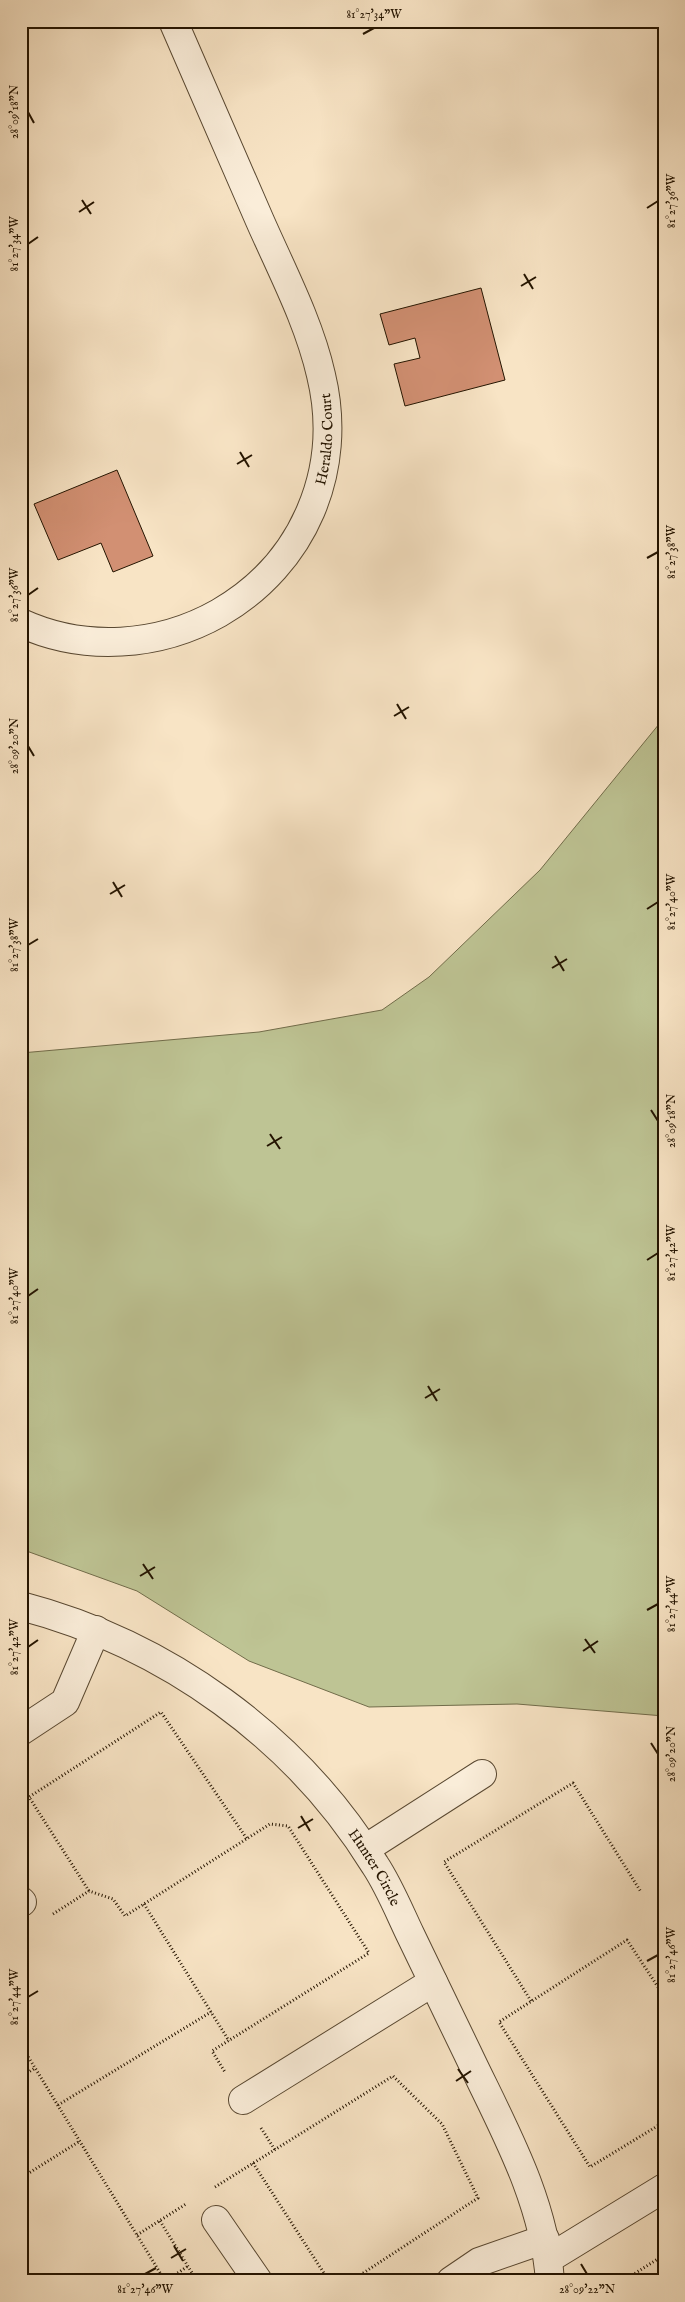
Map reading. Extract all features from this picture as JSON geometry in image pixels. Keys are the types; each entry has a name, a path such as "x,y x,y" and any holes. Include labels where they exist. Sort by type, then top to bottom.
{"street":[{"name":"Heraldo Court","path":"21,623 55,634 83,640 113,642 137,641 161,636 209,619 234,604 279,565 297,540 318,491 325,463 328,439 327,402 310,337 173,21"},
{"name":"Hunter Circle","path":"21,1606 96,1630 151,1656 189,1678 288,1756 319,1789 365,1849 386,1885 434,1982 519,2160 537,2208 548,2259"},
{"path":"21,1731 65,1702 96,1630"},
{"path":"365,1849 482,1774"},
{"path":"243,2100 434,1982"},
{"path":"451,2281 479,2262 548,2259 664,2188"},
{"path":"216,2220 258,2281"}],"path":[{"path":"247,1839 161,1712 29,1797 89,1891 113,1899 124,1916 144,1904 247,1839 270,1824 288,1826 369,1952 212,2051 275,2150"},
{"path":"531,2001 444,1862 573,1782 641,1892"},
{"path":"52,1915 89,1891"},
{"path":"144,1904 229,2041"},
{"path":"664,1996 628,1940 499,2022 590,2167 664,2122"},
{"path":"58,2105 211,2012"},
{"path":"21,2045 166,2281 188,2266"},
{"path":"21,2077 35,2068"},
{"path":"329,2281 253,2163 394,2076 442,2124 478,2198 351,2281"},
{"path":"21,2178 80,2141"},
{"path":"160,2221 197,2281"},
{"path":"623,2281 664,2255"}],"green space":[{"path":"664,718 664,1716 517,1704 369,1707 249,1661 137,1591 21,1549 21,1053 259,1032 382,1010 429,977 540,870"}],"building":[{"path":"481,288 505,380 405,406 394,364 420,358 415,338 389,345 380,314"},
{"path":"117,470 153,556 113,572 101,543 58,560 34,504"}]}
